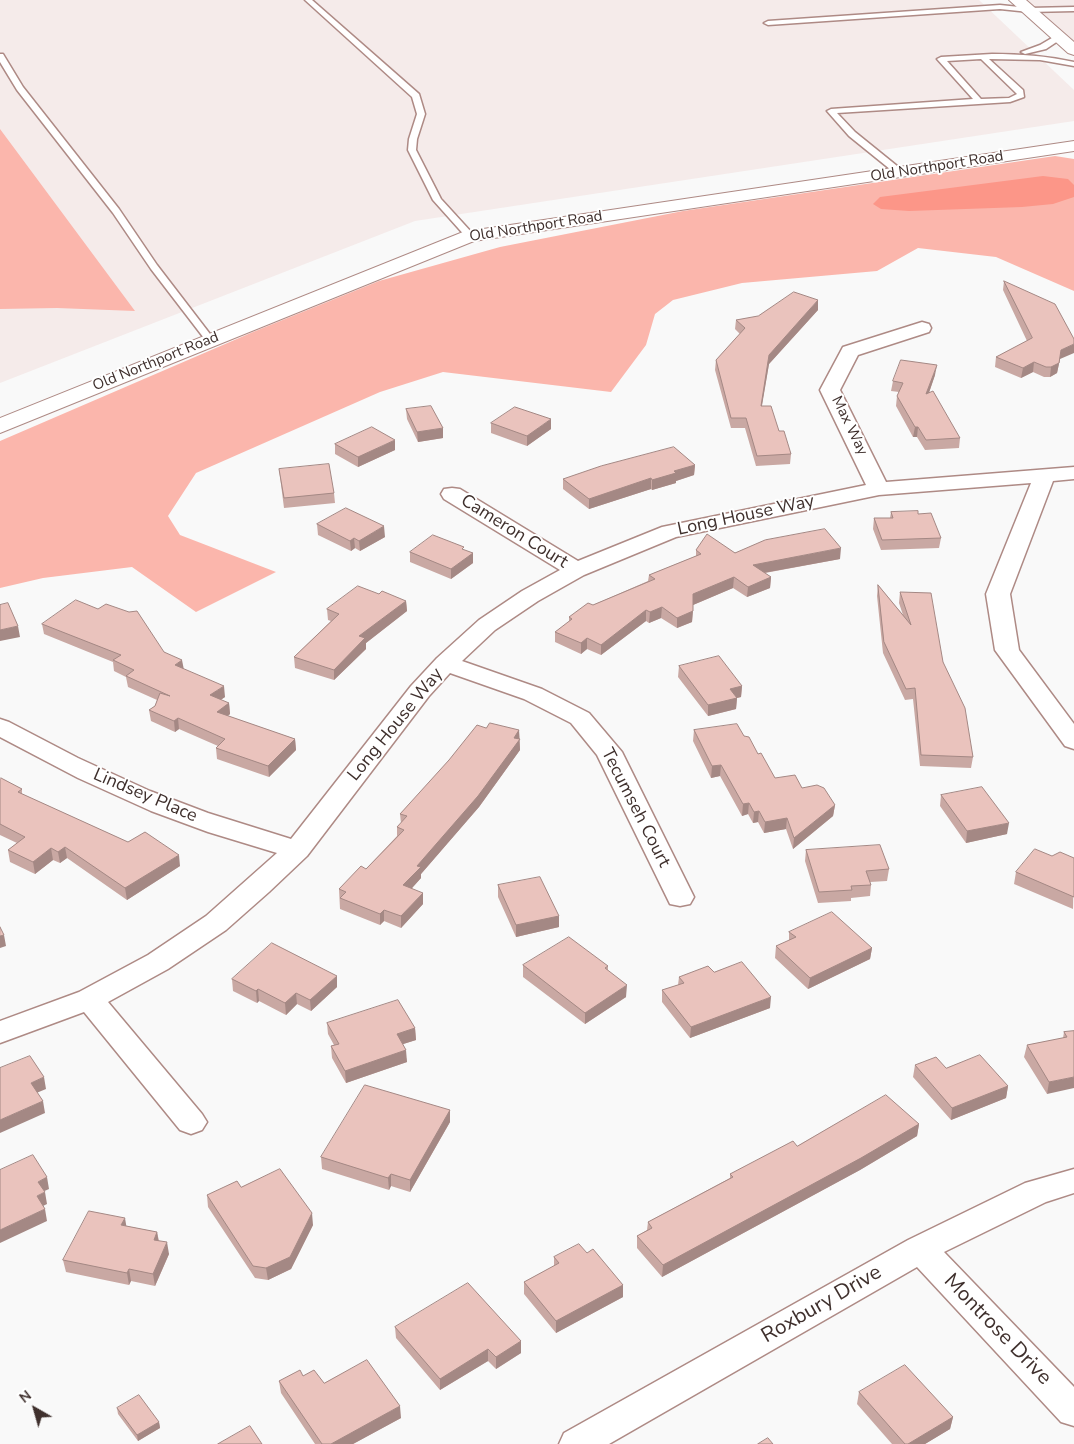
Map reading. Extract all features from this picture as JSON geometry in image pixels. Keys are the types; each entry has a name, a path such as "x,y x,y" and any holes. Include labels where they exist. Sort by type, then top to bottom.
{"main road":[{"path":"1023,5 1074,50"},
{"name":"Old Northport Road","path":"0,426 470,236 1074,146"}],"street":[{"name":"Max Way","path":"880,489 830,390 850,351 922,328"},
{"name":"Long House Way","path":"0,1032 89,999 158,962 216,923 297,850 420,692 446,663 488,625 530,596 576,570 670,532 880,489 1074,473"},
{"path":"1045,475 998,594 1008,650 1074,741"},
{"name":"Cameron Court","path":"452,494 576,570"},
{"name":"Tecumseh Court","path":"446,663 533,694 580,718 609,752 680,897"},
{"name":"Lindsey Place","path":"0,727 68,764 141,797 201,820 297,850"},
{"path":"89,999 191,1122"},
{"name":"Roxbury Drive","path":"577,1444 920,1249 1036,1192 1074,1181"},
{"name":"Montrose Drive","path":"920,1249 1074,1411"}],"lane":[{"path":"308,0 416,96 421,114 413,139 412,150 437,200 470,236"},
{"path":"768,23 1000,6 1023,5 1074,9"},
{"path":"1013,55 1037,49 1060,37"},
{"path":"978,101 941,59 1013,55 1050,58 1074,64"},
{"path":"0,56 20,88 116,211 154,267 210,340"},
{"path":"899,172 852,134 831,111 1010,100 1021,96 1020,92 983,57"}],"shaded area":[{"path":"0,0 979,0 1074,90 1074,121 415,221 0,383"},
{"path":"1023,0 1074,0 1074,45"},
{"path":"0,129 135,311 57,308 0,309"},
{"path":"1055,156 1074,159 1074,291 996,257 918,248 877,271 742,283 673,300 655,314 646,345 611,392 443,372 380,392 196,473 168,516 180,535 276,572 196,612 132,567 43,578 0,588 0,441 253,332 379,281 500,247 683,211"},
{"path":"1043,176 1068,179 1074,185 1074,197 1053,204 1022,207 909,211 881,209 873,204 880,197"}],"building":[{"path":"1004,281 1055,304 1074,339 1074,344 1061,350 1059,363 1046,367 1034,362 1023,368 996,357 1032,338"},
{"path":"794,292 818,300 769,355 761,406 771,406 779,431 784,431 791,454 757,456 746,418 731,418 716,360 745,328 736,320 758,316"},
{"path":"901,360 937,365 926,394 933,391 960,438 926,440 918,427 915,427 897,396 903,383 893,381"},
{"path":"431,406 443,428 417,432 406,409"},
{"path":"515,407 551,419 527,436 491,423"},
{"path":"372,427 395,440 358,457 335,444"},
{"path":"674,447 695,465 674,471 676,473 652,480 651,478 589,499 563,479 601,466"},
{"path":"329,464 334,493 284,498 279,469"},
{"path":"346,508 384,526 359,541 354,538 350,541 317,524"},
{"path":"918,511 918,514 931,513 941,538 882,540 874,518 893,518 891,512"},
{"path":"825,529 841,548 753,565 771,577 748,587 734,577 693,594 693,611 677,618 662,607 650,612 646,610 601,645 587,638 581,643 555,632 572,619 569,617 588,603 593,605 655,579 649,575 701,554 696,550 707,534 735,553 765,540"},
{"path":"433,535 464,547 462,549 473,553 451,569 410,552"},
{"path":"878,585 911,625 900,592 931,593 943,662 965,708 973,757 921,755 915,688 906,689 884,642"},
{"path":"358,586 379,594 382,591 406,601 359,636 365,638 334,670 294,657 339,614 327,609"},
{"path":"76,600 98,609 106,604 129,612 137,611 164,652 182,660 175,665 224,686 210,695 229,703 217,712 295,739 268,766 216,748 225,739 178,718 174,721 149,710 155,706 160,693 170,696 126,676 134,670 113,660 121,655 42,624"},
{"path":"8,603 18,626 0,630 0,605"},
{"path":"719,656 742,686 730,689 737,698 708,705 679,666"},
{"path":"490,723 519,730 514,738 520,739 478,796 417,866 421,867 403,885 423,893 401,916 384,910 380,914 340,898 346,892 339,889 361,866 366,869 404,830 397,827 407,816 400,814 449,760 477,725 486,728"},
{"path":"737,724 744,736 749,737 758,754 761,753 775,778 795,775 802,788 817,785 824,788 835,805 794,838 787,818 765,822 759,811 754,812 749,803 743,804 721,765 712,766 694,730"},
{"path":"1,778 22,789 18,792 128,842 145,832 179,855 125,888 65,847 58,852 51,848 33,862 8,850 25,837 0,824"},
{"path":"982,787 1009,823 967,831 941,795"},
{"path":"880,845 889,869 866,871 871,885 851,886 852,890 819,892 806,850"},
{"path":"1035,849 1052,856 1060,852 1074,858 1074,897 1016,872"},
{"path":"540,877 559,916 516,925 498,885"},
{"path":"832,912 872,948 810,978 776,946 796,937 789,932"},
{"path":"0,927 4,935 0,936"},
{"path":"569,937 608,966 605,968 627,985 585,1013 523,965"},
{"path":"272,943 337,976 310,1000 296,993 285,1003 258,989 256,991 232,979"},
{"path":"742,962 771,997 691,1027 662,990 684,983 679,977 708,966 714,972"},
{"path":"398,1000 415,1028 397,1034 406,1050 345,1071 331,1046 339,1044 327,1023"},
{"path":"1074,1031 1074,1077 1049,1082 1027,1045 1067,1037 1064,1032"},
{"path":"980,1055 1008,1086 952,1108 915,1065 936,1057 946,1068"},
{"path":"30,1056 44,1077 31,1083 43,1101 0,1120 0,1068"},
{"path":"365,1085 450,1110 410,1180 391,1174 388,1178 321,1157"},
{"path":"886,1095 919,1124 861,1158 663,1265 637,1236 652,1228 648,1222 733,1177 730,1174 793,1141 797,1146"},
{"path":"33,1155 47,1177 38,1182 45,1192 37,1196 45,1209 0,1230 0,1170"},
{"path":"280,1169 312,1213 290,1257 266,1268 253,1266 207,1195 237,1181 241,1187"},
{"path":"89,1211 125,1218 121,1225 157,1232 154,1240 167,1242 153,1274 129,1269 127,1273 63,1260"},
{"path":"579,1244 587,1253 593,1249 623,1285 556,1321 524,1282 559,1263 554,1257"},
{"path":"468,1283 521,1341 496,1357 488,1349 440,1379 395,1327"},
{"path":"367,1360 400,1406 331,1444 322,1444 279,1381 300,1370 303,1376 314,1370 324,1383"},
{"path":"905,1365 953,1417 908,1444 905,1444 859,1392"},
{"path":"139,1395 159,1422 137,1435 117,1408"},
{"path":"250,1426 262,1444 218,1444"},
{"path":"768,1438 773,1444 758,1444"}]}
